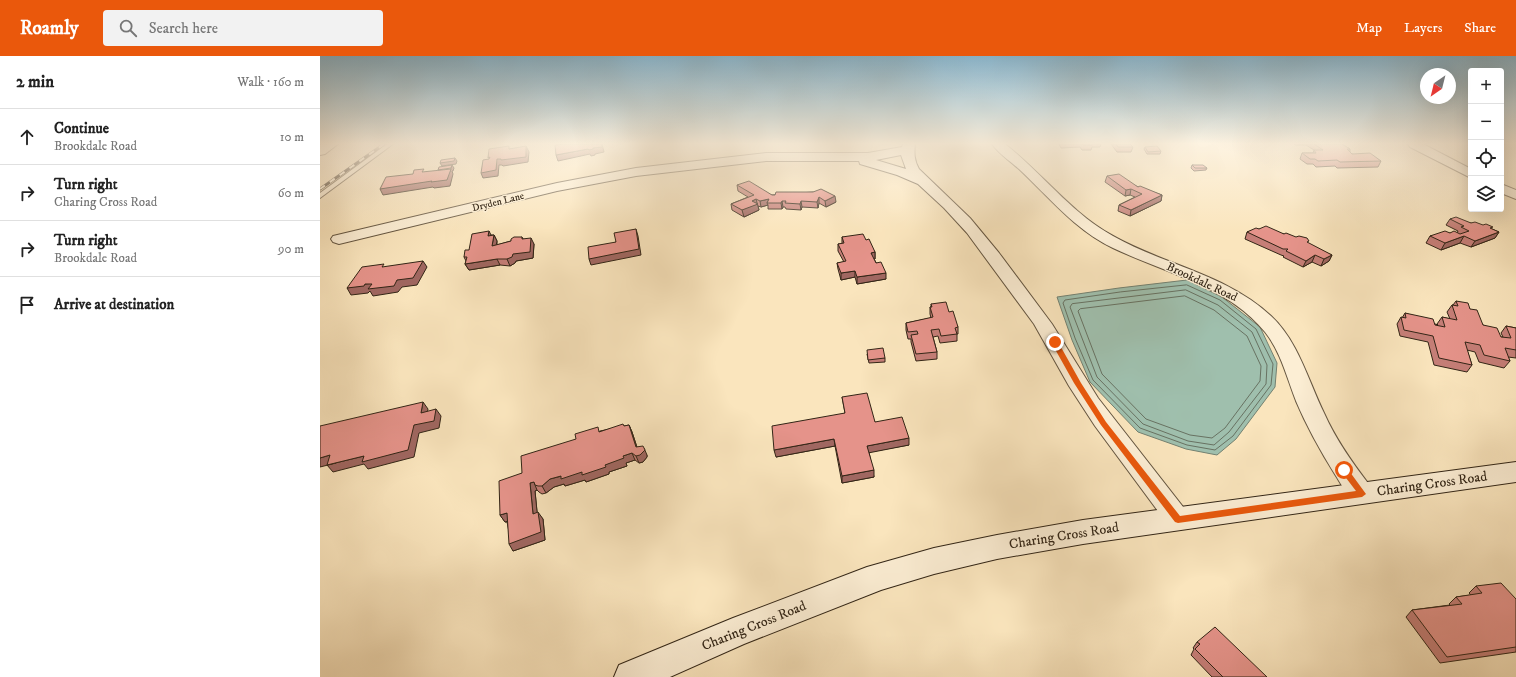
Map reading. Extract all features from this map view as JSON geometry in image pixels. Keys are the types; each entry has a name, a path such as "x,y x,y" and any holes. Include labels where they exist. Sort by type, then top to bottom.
{"street":[{"name":"Dryden Lane","path":"338,239 557,187 628,173"},
{"name":"Dryden Lane","path":"904,173 922,181"},
{"path":"916,173 922,181 964,219 1031,306 1055,342 1078,383 1104,424 1178,519"},
{"name":"Brookdale Road","path":"1030,173 1066,208 1103,237 1120,246 1226,292 1245,303 1266,321 1287,351 1312,412 1332,451 1362,494"},
{"path":"1504,189 1516,195"},
{"name":"Charing Cross Road","path":"631,677 733,633 871,580 934,560 1055,537 1516,472"}],"lane":[{"path":"320,196 351,173"}],"water":[{"path":"1187,280 1222,297 1260,327 1277,363 1275,387 1236,439 1217,455 1186,449 1138,432 1090,382 1072,340 1057,297"}],"building":[{"path":"450,173 447,180 380,189 386,177 413,174"},
{"path":"1119,174 1138,187 1140,186 1162,195 1131,210 1119,205 1142,194 1131,189 1126,190 1107,176"},
{"path":"749,181 772,195 775,195 776,192 813,192 821,189 835,196 825,201 819,197 817,202 801,201 800,204 785,203 786,201 782,201 781,203 767,203 769,199 760,201 756,199 752,201 758,204 742,210 731,204 754,195 737,185"},
{"path":"1456,217 1471,223 1475,222 1483,225 1486,224 1493,227 1490,228 1499,232 1475,241 1464,236 1445,243 1430,236 1445,231 1450,233 1454,231 1460,234 1469,231 1461,227 1464,226 1450,219"},
{"path":"1266,226 1284,234 1286,233 1296,237 1299,236 1307,238 1309,241 1307,242 1332,255 1324,259 1315,255 1306,261 1286,251 1288,249 1283,249 1247,232"},
{"path":"636,229 639,249 589,259 588,247 616,242 614,233"},
{"path":"489,231 488,236 494,235 492,246 511,241 514,237 522,237 522,239 531,238 530,252 513,254 512,257 507,259 465,264 467,257 464,257 465,250 469,250 472,234"},
{"path":"863,234 866,240 869,239 875,252 871,253 876,263 881,262 886,273 857,277 855,271 841,273 837,263 846,261 838,244 844,243 842,237"},
{"path":"423,261 413,278 397,280 394,286 368,289 372,284 365,284 364,286 347,288 362,267 384,264 382,267"},
{"path":"1456,301 1468,303 1470,309 1477,310 1483,325 1497,328 1501,337 1511,338 1506,326 1516,328 1516,350 1505,348 1510,361 1484,355 1480,345 1465,342 1472,365 1439,358 1433,336 1404,330 1401,317 1406,318 1405,313 1433,319 1435,325 1445,327 1442,317 1457,320 1452,305 1458,306"},
{"path":"946,302 949,312 953,311 958,327 955,328 957,334 941,336 939,329 931,330 937,352 916,354 911,335 918,334 917,331 908,332 906,323 933,317 930,307 932,307 931,304"},
{"path":"883,348 885,358 868,360 867,350"},
{"path":"867,393 875,422 902,417 909,438 867,446 874,470 842,476 834,439 774,450 772,426 845,413 842,397"},
{"path":"423,402 421,413 436,409 434,421 414,425 408,450 362,462 364,456 327,465 330,455 320,458 320,426"},
{"path":"623,424 624,426 629,425 636,447 643,446 645,450 640,455 636,456 632,453 623,456 624,458 605,465 606,467 582,475 582,472 561,479 561,476 550,479 542,486 535,485 534,482 530,483 533,514 538,512 541,532 509,544 507,513 500,515 499,481 522,473 521,456 576,439 575,434 598,427 599,432"},
{"path":"1501,583 1516,599 1516,647 1447,657 1412,610 1462,604 1456,597 1482,593 1476,586"},
{"path":"1215,627 1267,677 1223,677 1195,649 1200,644 1197,642"}],"railway":[{"path":"320,189 343,173"}],"route":[{"path":"1055,342 1078,383 1104,424 1178,519 1362,494 1344,470"}]}
